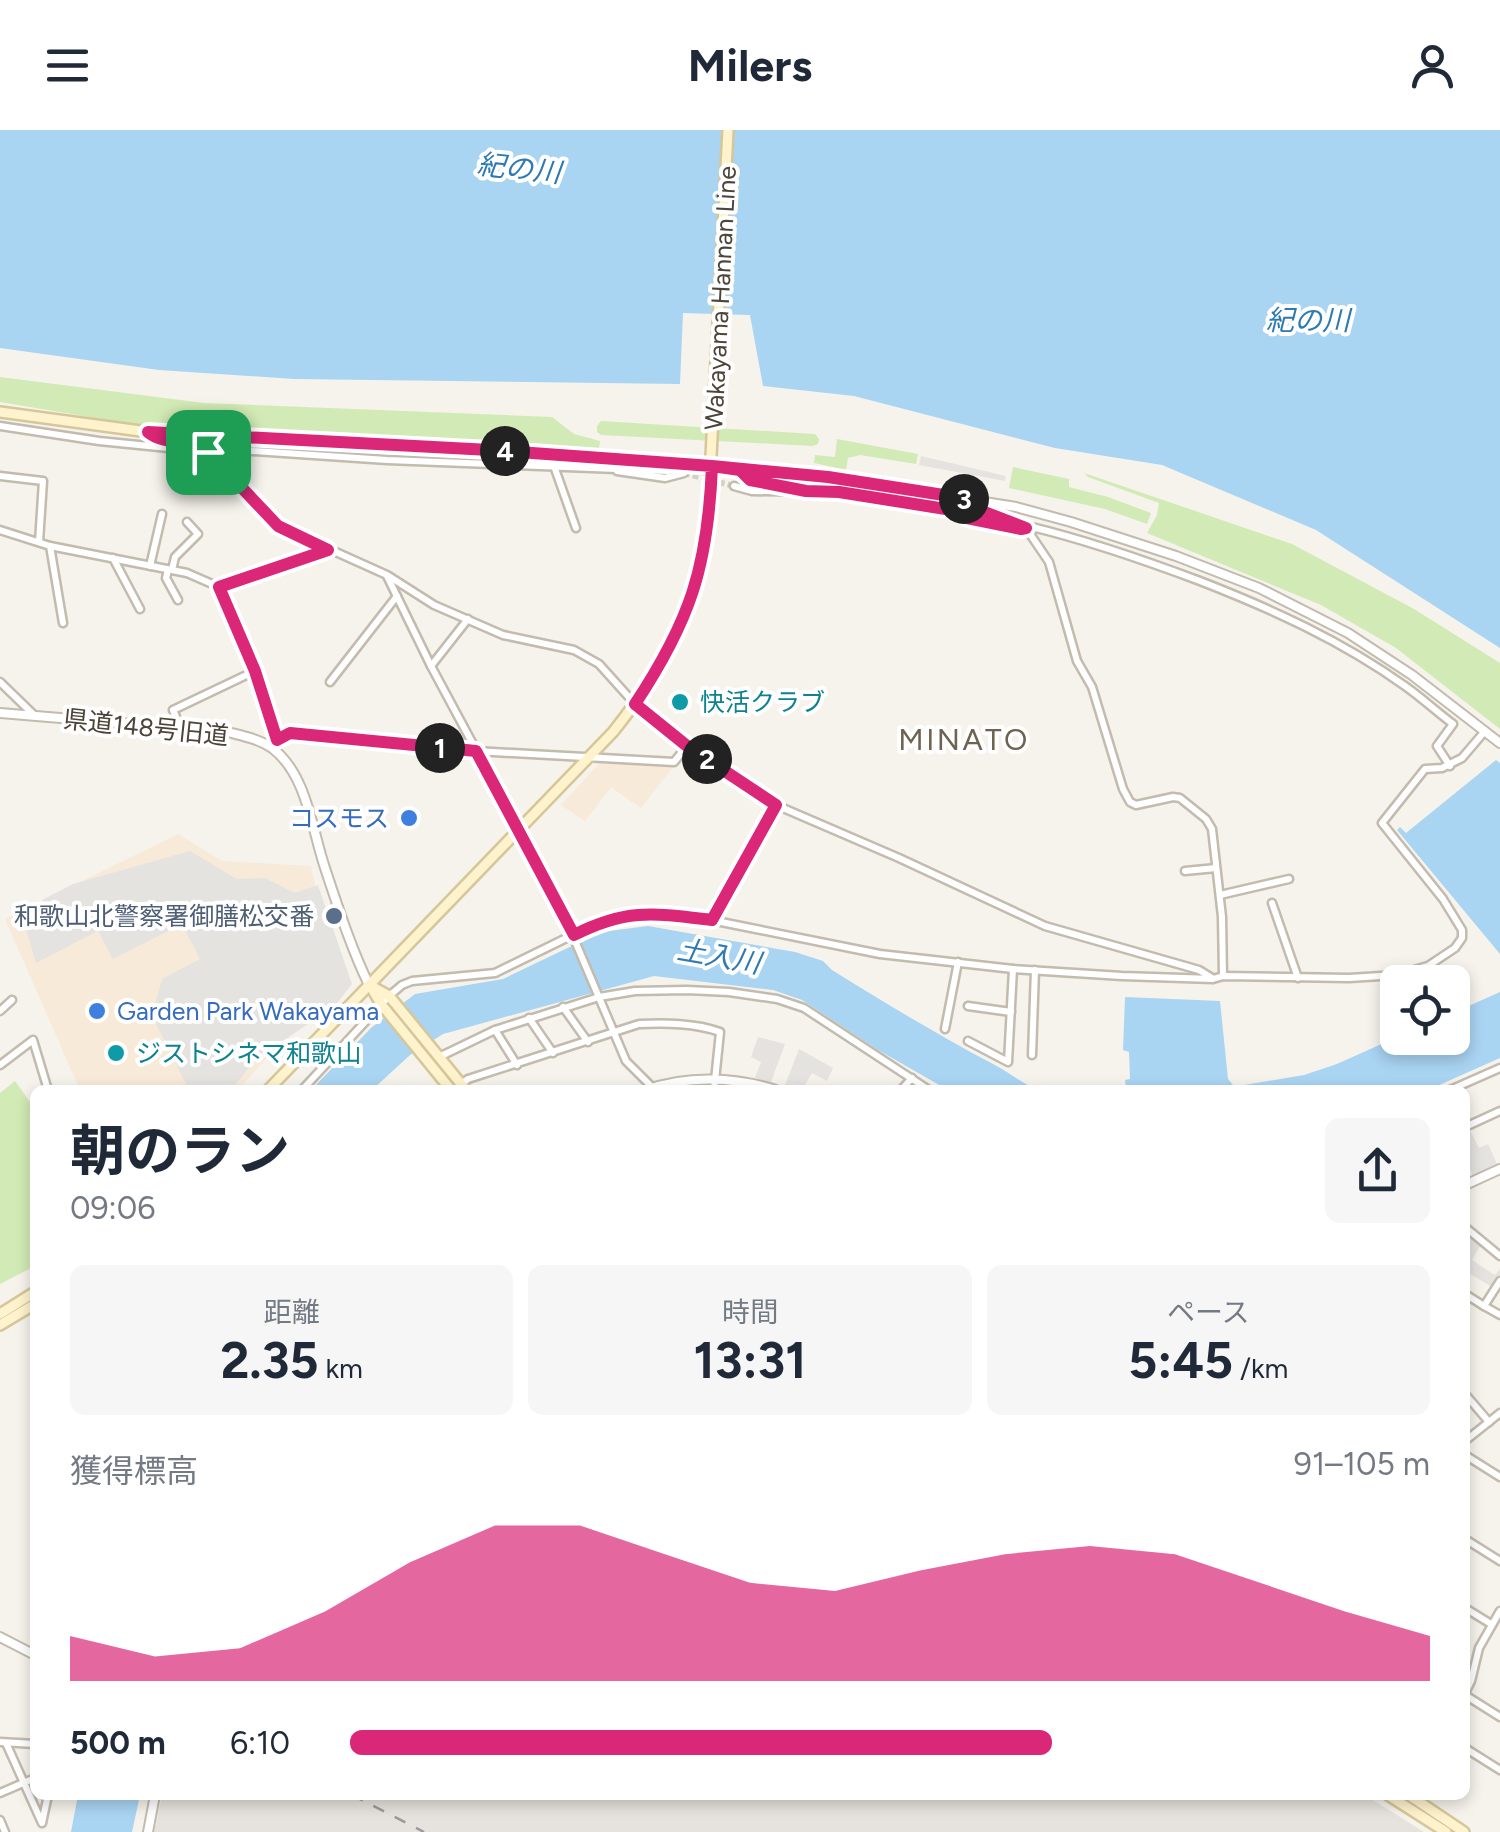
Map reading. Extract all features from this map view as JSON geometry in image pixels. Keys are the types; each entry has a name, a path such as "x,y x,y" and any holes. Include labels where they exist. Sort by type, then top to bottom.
{"main road":[{"name":"Wakayama Hannan Line","path":"369,985 588,758 635,704 670,647 698,578 708,533 728,130"},
{"path":"0,412 148,432 490,450 681,468 712,466"},
{"path":"273,1085 369,985 456,1085"},
{"path":"428,1051 440,1057 457,1085"},
{"path":"0,1314 30,1295"},
{"path":"0,1325 30,1307"},
{"path":"1404,1800 1446,1832"},
{"path":"1406,1800 1464,1832"}],"street":[{"path":"0,426 208,452 223,449 668,472 681,468"},
{"path":"148,432 156,438 200,446 278,526 387,575 434,604 468,619 504,634 574,650 599,664 635,704 687,746 776,805 1045,926 1199,970 1213,979"},
{"path":"554,466 576,528"},
{"path":"712,466 828,477 1016,508 1176,556 1258,588 1380,652 1500,743"},
{"path":"740,470 750,480 806,491 913,503 958,511 967,518 1071,536 1260,605 1312,629 1405,686 1454,724 1437,746 1450,766"},
{"path":"0,476 43,482 39,542"},
{"path":"734,486 752,492 806,491"},
{"path":"963,498 974,508 1026,528 1049,562 1077,661 1092,688 1126,797 1136,805 1180,798 1206,819 1212,830 1220,895 1223,976"},
{"path":"150,566 162,514"},
{"path":"178,600 166,578 175,557 198,534 187,522"},
{"path":"0,530 50,546 187,574 219,587 328,550"},
{"path":"50,546 63,624"},
{"path":"113,558 140,609"},
{"path":"387,575 574,937 626,1061 648,1085"},
{"path":"219,587 255,671 275,744 297,780 369,985"},
{"path":"330,682 397,596"},
{"path":"432,666 468,619"},
{"path":"181,728 173,710 255,671"},
{"path":"0,682 34,716"},
{"name":"県道148号旧道","path":"0,713 228,732 275,744"},
{"path":"307,1085 412,981 502,970 595,924 635,914 712,920 880,954 1014,969 1213,979 1349,978 1413,972 1455,948 1462,930 1382,823 1425,769 1450,766 1485,731"},
{"path":"275,744 290,733 476,751 674,762 687,746"},
{"path":"712,920 776,805"},
{"path":"1185,872 1216,868"},
{"path":"1220,895 1289,879"},
{"path":"1272,903 1298,978"},
{"path":"945,1029 958,962"},
{"path":"968,1041 1008,1062 1014,969"},
{"path":"1032,1055 1035,970"},
{"path":"440,1057 495,1030 598,995 688,990 777,999 804,1008 922,1085"},
{"path":"0,1011 12,1000"},
{"path":"968,1006 1011,1012"},
{"path":"563,1007 588,1042"},
{"path":"530,1018 552,1053"},
{"path":"462,1085 639,1024 657,1023 720,1032 715,1085"},
{"path":"495,1030 517,1064"},
{"path":"0,1065 33,1040 46,1085"},
{"path":"1461,1085 1500,1068"},
{"path":"906,1085 912,1078"},
{"path":"671,1085 716,1079 749,1085"},
{"path":"1470,1125 1500,1111"},
{"path":"1470,1182 1500,1170"},
{"path":"1470,1232 1500,1256"},
{"path":"1484,1306 1500,1281"},
{"path":"1470,1297 1500,1315"},
{"path":"1470,1400 1489,1422"},
{"path":"1470,1437 1500,1413"},
{"path":"1470,1458 1500,1476"},
{"path":"1470,1542 1500,1560"},
{"path":"1470,1611 1490,1624"},
{"path":"1470,1685 1479,1648 1500,1611"},
{"path":"0,1637 30,1652"},
{"path":"1470,1697 1500,1716"},
{"path":"3,1742 30,1744"},
{"path":"3,1742 30,1799"},
{"path":"1470,1751 1500,1770"},
{"path":"0,1794 30,1780"},
{"path":"30,1800 41,1828"},
{"path":"41,1828 47,1800"},
{"path":"148,1832 153,1800"},
{"path":"0,1820 5,1832"}],"shaded area":[{"path":"921,456 1006,476 1005,481 919,465"},
{"path":"599,764 673,767 641,808 611,787 585,821 561,805"},
{"path":"178,834 222,861 311,866 334,982 242,1085 78,1085 5,919"},
{"path":"190,851 237,879 265,878 295,893 318,885 352,984 335,1006 256,1059 235,1085 186,1085 152,1016 162,979 200,959 182,924 113,959 98,931 36,963 24,922 47,914 42,900 73,884"},
{"path":"758,1037 785,1044 771,1082 755,1078 761,1062 751,1057"},
{"path":"799,1049 833,1068 827,1081 812,1073 805,1085 785,1085"},
{"path":"1470,1130 1479,1148 1488,1144 1498,1166 1473,1177"},
{"path":"1470,1238 1480,1246 1472,1260 1495,1275 1500,1269 1492,1287 1470,1274"},
{"path":"161,1800 1373,1800 1424,1832 154,1832"}],"green space":[{"path":"0,377 204,403 552,417 574,434 600,441 599,449 131,424 0,402"},
{"path":"601,421 815,434 819,439 813,446 601,435 597,426"},
{"path":"837,439 918,454 916,464 860,455 848,458 846,470 814,463 815,455 835,457"},
{"path":"1013,467 1069,479 1069,487 1151,513 1147,524 1105,509 1009,488"},
{"path":"1084,473 1292,544 1414,609 1500,663 1500,729 1396,648 1321,605 1147,533 1159,503"},
{"path":"15,1081 30,1102 30,1269 0,1284 0,1093"}],"water":[{"name":"紀の川","path":"0,130 1500,130 1500,648 1316,530 1162,465 1055,448 854,396 763,386 750,315 683,313 680,384 295,379 159,370 0,348"},
{"path":"1496,760 1500,763 1500,954 1397,830 1400,827 1406,833"},
{"name":"土入川","path":"648,926 795,952 823,961 832,970 1028,1085 939,1085 802,1000 773,990 654,976 443,1034 410,1055 377,1085 316,1085 371,1028 415,994 503,979 601,932"},
{"path":"1500,992 1500,1058 1439,1085 1244,1085 1304,1075 1380,1045 1380,1055 1470,1055 1470,1005"},
{"path":"1125,997 1220,1001 1228,1079 1233,1085 1126,1085 1125,1080 1130,1079 1129,1052 1123,1050"},
{"path":"77,1800 139,1800 132,1832 71,1832"}],"tunnel":[{"path":"684,473 734,486"}],"railway":[{"path":"362,1800 424,1832"}],"place":[{"name":"快活クラブ","path":"680,702"},
{"name":"コスモス","path":"409,818"},
{"name":"和歌山北警察署御膳松交番","path":"334,916"},
{"name":"Garden Park Wakayama","path":"97,1011"},
{"name":"ジストシネマ和歌山","path":"116,1053"}],"district":[{"name":"MINATO","path":"964,739"}],"route":[{"path":"208,452 200,446 156,438 148,432 712,466 740,470 750,480 806,491 913,503 1026,528 974,508 963,498 828,477 712,466 708,533 698,578 662,662 635,704 687,746 776,805 712,920 635,914 614,917 574,935 476,751 290,733 277,740 255,671 219,587 328,550 278,526 208,452"}]}
